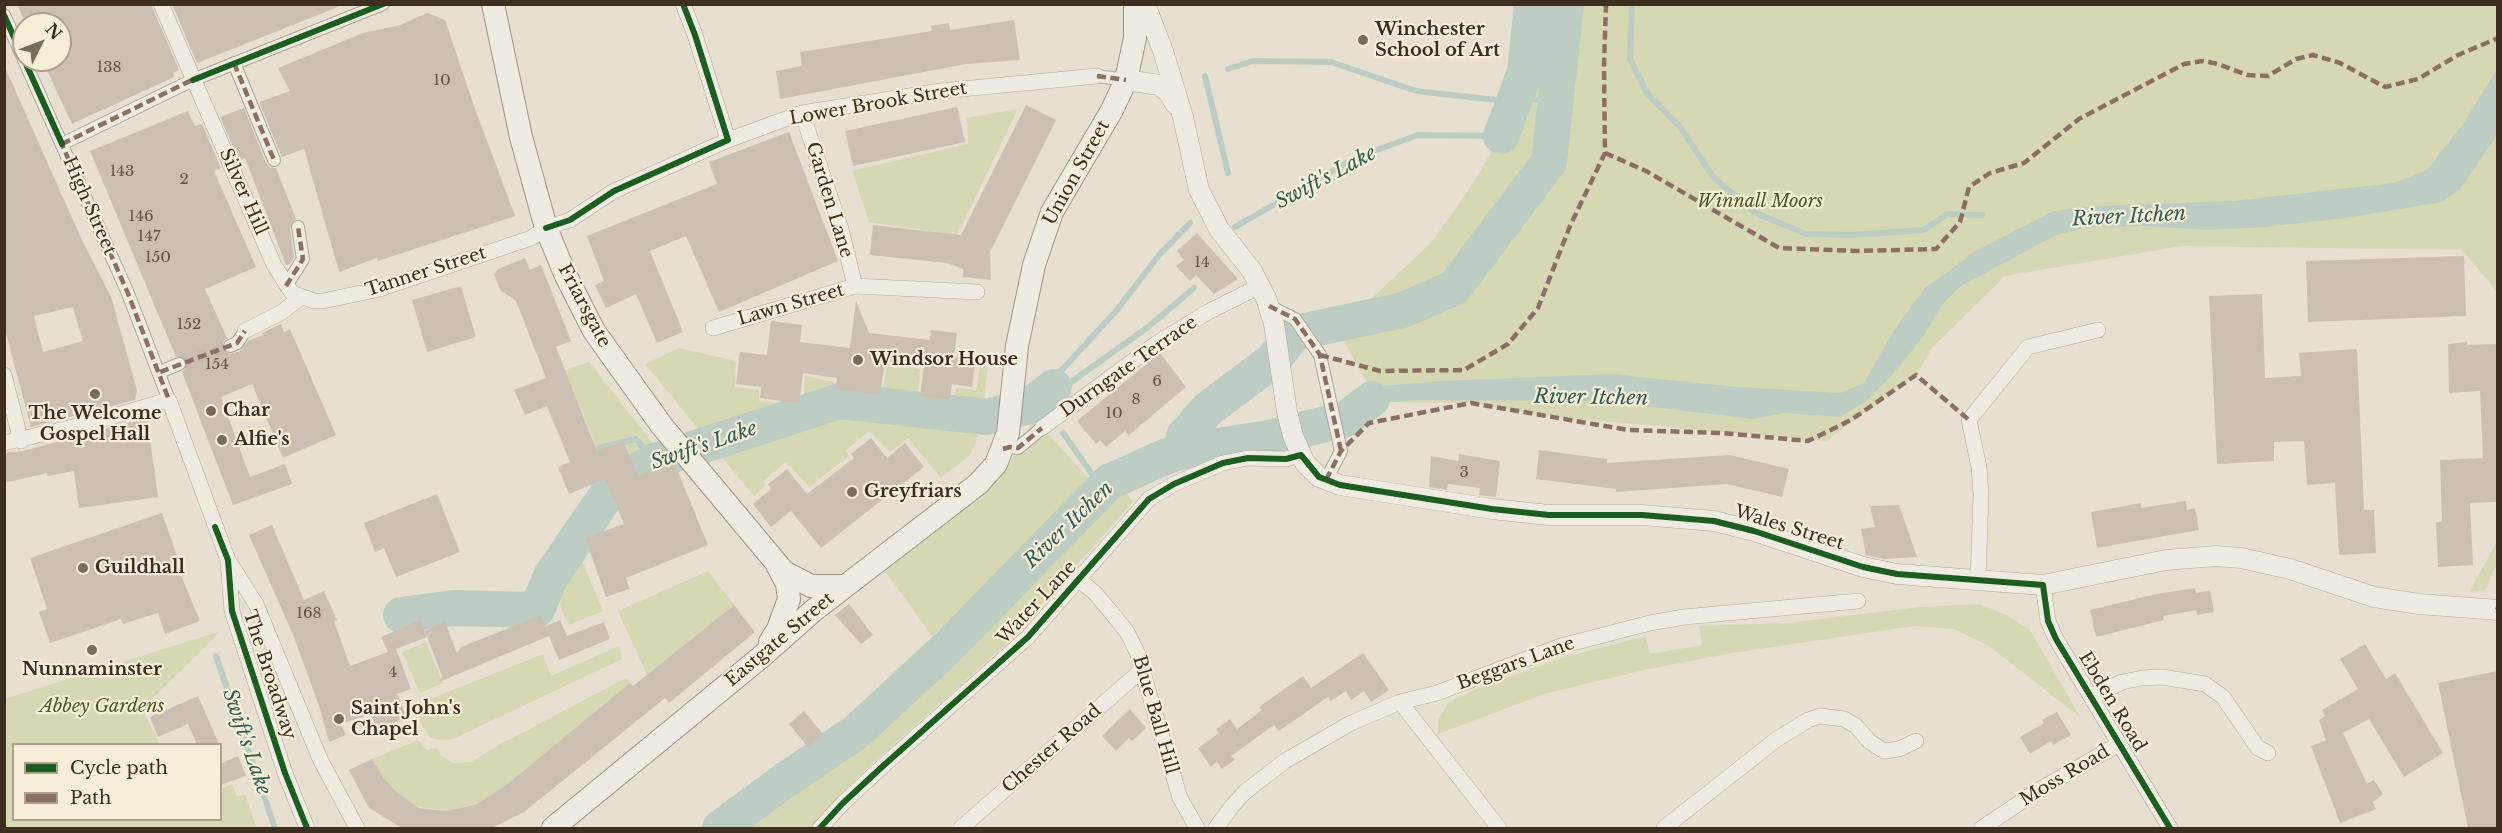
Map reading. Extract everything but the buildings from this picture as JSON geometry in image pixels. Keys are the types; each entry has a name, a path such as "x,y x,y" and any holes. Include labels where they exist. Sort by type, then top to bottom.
{"main road":[{"name":"Friarsgate","path":"493,4 521,137 546,228 566,276 594,331 662,426 784,572 811,586 844,586"},
{"name":"Union Street","path":"1003,449 1009,425 1022,314 1034,265 1049,221 1067,185 1112,110 1126,80 1135,38 1135,4"},
{"name":"Eastgate Street","path":"553,828 844,586 978,484 996,464 1003,449"},
{"name":"Friarsgate","path":"761,657 778,630 789,599 787,584 773,559"}],"street":[{"name":"Silver Hill","path":"161,4 274,265 292,293 302,297"},
{"path":"62,144 194,80 383,4"},
{"path":"682,4 695,35 728,140"},
{"path":"1145,4 1163,51 1183,117 1198,190 1219,229 1260,286 1269,306 1287,412 1300,453 1315,473 1326,480 1341,451 1320,356 1295,319 1269,306"},
{"name":"High Street","path":"4,15 160,372 169,400"},
{"path":"234,63 274,160"},
{"name":"Lower Brook Street","path":"546,228 570,220 614,191 728,140 802,113 941,91 1097,76 1126,80"},
{"path":"1126,80 1159,85 1168,92 1183,117"},
{"name":"Garden Lane","path":"802,113 841,229 855,286"},
{"path":"286,286 303,259 298,227"},
{"name":"Tanner Street","path":"302,297 323,301 380,289 531,238 546,228"},
{"name":"Lawn Street","path":"714,328 855,286 977,292"},
{"name":"Durngate Terrace","path":"1003,449 1018,448 1157,343 1208,312 1260,286"},
{"path":"230,346 237,343 245,331 282,312 302,297"},
{"path":"1978,581 1979,467 1969,420 2028,347 2098,330"},
{"path":"160,372 179,364"},
{"path":"4,375 21,441"},
{"path":"4,442 21,441 169,400"},
{"name":"The Broadway","path":"169,400 228,560 256,604 320,759 357,828"},
{"name":"Water Lane","path":"820,828 883,766 1028,638 1134,515 1161,491 1223,463 1238,459 1286,459 1300,453"},
{"name":"Wales Street","path":"1326,480 1340,485 1418,498 1550,515 1642,515 1714,521 1754,531 1863,567 1897,574 2043,585 2166,560 2216,556 2241,558 2290,569 2356,591 2419,604 2498,610"},
{"name":"The Broadway","path":"228,560 232,611 285,773 307,828"},
{"name":"Blue Ball Hill","path":"1079,580 1095,593 1127,632 1143,669 1180,798 1197,828"},
{"name":"Ebden Road","path":"2043,585 2048,621 2170,828"},
{"name":"Beggars Lane","path":"1216,828 1245,792 1285,761 1351,723 1400,702 1437,693 1561,646 1650,623 1684,617 1857,601"},
{"name":"Chester Road","path":"961,828 1143,669"},
{"path":"2091,697 2122,682 2142,678 2162,677 2205,684 2223,697 2258,748 2268,753"},
{"path":"1400,702 1500,828"},
{"path":"1664,828 1777,739 1808,720 1820,716 1844,719 1856,726 1869,742 1884,751 1899,749 1916,741"},
{"name":"Moss Road","path":"1982,828 2037,791 2119,744"}],"green space":[{"name":"Winnall Moors","path":"1532,5 2497,5 2497,292 2462,250 2182,246 2005,276 1932,348 1916,375 1826,441 1545,416 1471,403 1378,402 1342,338 1372,298 1430,244 1470,188 1501,136 1525,72"},
{"path":"1018,109 957,235 869,222 852,171 968,144 967,118"},
{"path":"679,348 736,361 735,387 759,390 759,401 803,405 805,376 834,382 833,391 882,395 887,364 920,369 918,395 953,403 956,388 976,390 980,367 988,367 980,430 971,454 941,478 908,438 890,452 869,431 846,450 849,456 809,487 786,462 764,481 765,486 754,496 645,364"},
{"path":"589,362 662,455 636,468 623,441 598,451 565,370"},
{"path":"1034,418 1096,487 932,636 885,571 1006,470"},
{"path":"1116,484 1134,501 1003,647 865,770 810,828 743,828 850,751 946,666"},
{"path":"2497,542 2497,566 2491,574 2487,589 2469,592"},
{"path":"580,556 603,611 569,625 560,605 565,577"},
{"path":"708,571 734,605 647,675 618,611"},
{"path":"1979,604 2007,615 2030,630 2081,718 1989,646 1954,629 1915,626 1732,653 1644,670 1544,694 1438,734 1438,719 1449,702 1481,687 1565,657 1646,636 1650,654 1702,645 1699,626 1788,623 1920,607"},
{"name":"Abbey Gardens","path":"221,631 142,709 159,743 12,743 12,821 222,821 222,789 232,784 237,796 245,795 257,828 5,828 5,699"},
{"path":"426,642 443,683 420,693 402,652"},
{"path":"619,646 622,659 453,739 439,740 430,737 420,722 421,709 425,701 543,654 551,676"},
{"path":"626,678 630,683 505,786 475,805 445,811 415,806 396,792 372,759 418,740 426,750 436,748 441,755 453,763 471,762"}],"water":[{"path":"2497,69 2497,136 2459,190 2442,202 2345,218 2265,227 2208,230 2144,226 2090,227 2056,235 1961,286 1941,306 1923,337 1890,377 1866,401 1840,417 1785,413 1753,419 1602,401 1418,400 1368,404 1343,432 1336,408 1349,395 1370,387 1442,381 1612,374 1737,387 1840,393 1864,383 1893,332 1924,289 1976,251 2051,212 2078,207 2233,201 2394,183 2427,170 2464,123"}],"waterway":[{"name":"Swift's Lake","path":"1501,136 1525,72 1532,4"},
{"path":"1185,451 1184,436 1208,409 1272,361 1295,333 1403,310 1454,288 1549,162 1566,4"},
{"path":"1632,4 1630,59 1647,93 1680,127 1713,177 1754,212 1806,234 1851,235 1924,230 1947,214 1982,215"},
{"path":"1228,69 1253,61 1331,62 1416,91 1514,102"},
{"path":"1205,76 1228,173"},
{"path":"1517,93 1556,107"},
{"name":"Swift's Lake","path":"1235,227 1355,158 1418,135 1501,136"},
{"path":"1054,387 1061,371 1116,311 1159,255 1190,223"},
{"name":"Swift's Lake","path":"1054,387 1067,385 1148,327 1194,288"},
{"name":"Swift's Lake","path":"401,615 453,608 537,610 551,576 615,483 655,461 840,401 987,417 1029,406 1054,387"},
{"name":"River Itchen","path":"720,828 856,732 947,648 1109,482 1167,456 1185,451 1269,438 1346,419 1372,399"},
{"name":"Swift's Lake","path":"1040,400 1044,406"},
{"path":"1063,433 1102,488"},
{"path":"599,448 636,439 655,461"},
{"name":"Swift's Lake","path":"216,656 275,828"}],"tunnel":[{"path":"179,364 230,346"}],"marked path":[{"path":"1320,355 1380,371 1464,370 1508,344 1538,308 1570,226 1605,153 1606,4"},
{"path":"1605,153 1646,171 1779,248 1856,251 1936,249 1960,222 1969,187 1990,173 2024,163 2079,119 2184,64 2203,61 2247,75 2268,76 2296,59 2313,55 2340,63 2385,87 2418,79 2458,55 2498,38"},
{"path":"234,63 274,160"},
{"path":"1097,76 1126,80"},
{"path":"62,144 196,78"},
{"path":"60,140 127,291 169,400"},
{"path":"286,286 303,259 298,227"},
{"path":"1269,306 1295,319 1320,355 1341,451"},
{"path":"160,372 237,343 245,331"},
{"path":"1326,480 1341,451 1369,423 1471,403 1628,430 1722,433 1808,441 1851,420 1916,375 1969,420"},
{"path":"1003,449 1018,448 1042,428"}],"cycle path":[{"path":"193,80 383,4"},
{"path":"546,228 570,220 614,191 728,140 683,4"},
{"path":"4,15 62,144"},
{"path":"820,828 883,766 1028,637 1149,499 1174,484 1223,463 1248,458 1286,459 1301,455 1319,477 1340,485 1492,509 1549,515 1642,515 1714,521 1754,531 1863,567 1897,574 2043,585 2048,621 2056,639 2170,828"},
{"path":"215,527 228,560 232,611 285,773 307,828"}],"place":[{"name":"Winchester School of Art","path":"1363,40"},
{"name":"Windsor House","path":"858,360"},
{"name":"The Welcome Gospel Hall","path":"95,394"},
{"name":"Char","path":"211,411"},
{"name":"Alfie's","path":"222,440"},
{"name":"Greyfriars","path":"852,492"},
{"name":"Guildhall","path":"83,568"},
{"name":"Nunnaminster","path":"92,650"},
{"name":"Saint John's Chapel","path":"339,719"}]}
